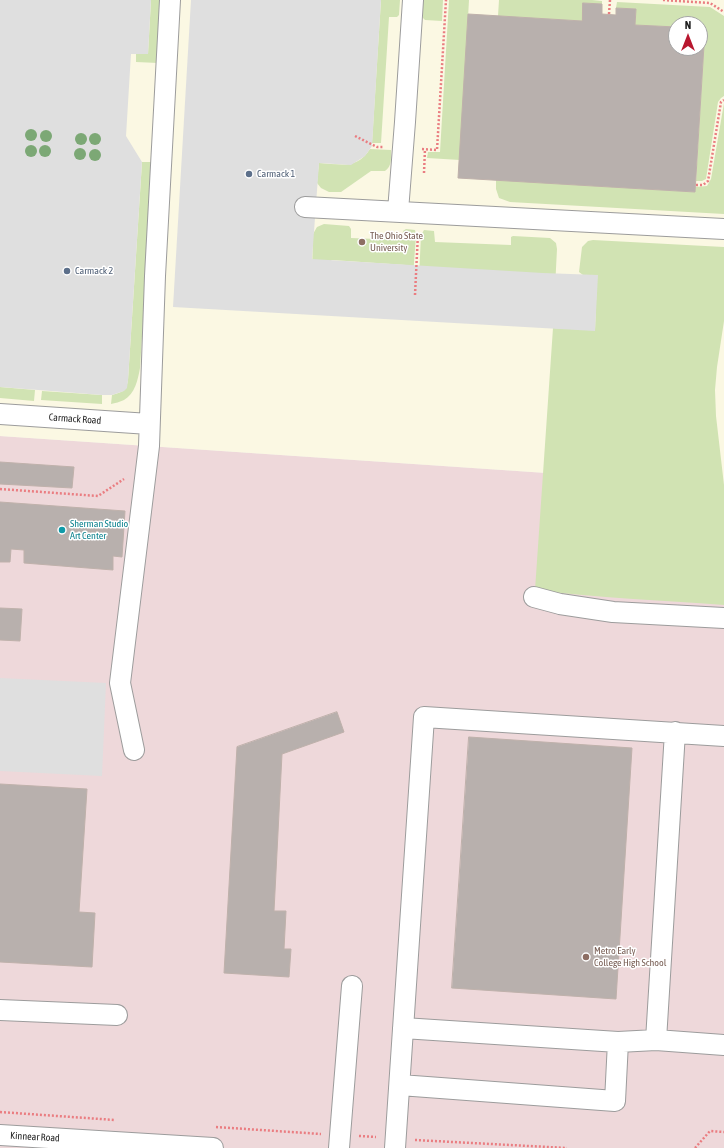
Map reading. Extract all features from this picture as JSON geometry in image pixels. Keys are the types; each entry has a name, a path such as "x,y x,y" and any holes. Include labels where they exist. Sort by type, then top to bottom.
{"street":[{"path":"134,750 120,683 149,446 155,276 170,0"},
{"path":"398,211 413,0"},
{"path":"305,207 724,229"},
{"name":"Carmack Road","path":"0,414 149,424"},
{"path":"534,597 587,609 613,612 724,618"},
{"path":"396,1143 424,717 724,736"},
{"path":"656,1040 676,732"},
{"path":"340,1141 352,986"},
{"path":"0,1010 117,1015"},
{"path":"404,1028 618,1042 656,1040 724,1045"},
{"path":"400,1085 615,1101 618,1042"},
{"name":"Kinnear Road","path":"0,1135 108,1144 213,1148"}],"path":[{"path":"609,14 610,0"},
{"path":"663,0 710,3 724,12"},
{"path":"696,184 703,185 708,181 721,102 724,100"},
{"path":"424,173 425,149"},
{"path":"415,295 419,231"},
{"path":"0,489 98,496 129,476"},
{"path":"0,1112 117,1120"},
{"path":"216,1127 340,1141 567,1148"},
{"path":"695,1148 710,1131 724,1132"}],"shaded area":[{"name":"The Ohio State University","path":"0,0 724,0 724,485 0,436"},
{"name":"Carmack 2","path":"0,0 151,0 148,54 131,54 126,136 142,162 127,388 124,391 112,395 0,387"},
{"name":"Carmack 1","path":"191,0 381,0 372,146 365,156 351,165 319,163 312,259 598,275 595,331 173,307"},
{"path":"0,436 724,485 724,1148 0,1148"},
{"path":"0,678 106,683 102,776 0,771"}],"green space":[{"path":"151,0 161,0 158,63 136,62 136,54 148,54"},
{"path":"381,0 400,0 399,15 397,17 389,17 381,143 372,143"},
{"path":"423,0 443,0 442,21 425,20 423,18"},
{"path":"449,0 469,0 460,160 427,158 428,152 440,152"},
{"path":"499,0 592,0 602,1 602,4 583,3 582,21 498,16"},
{"path":"617,2 710,7 724,16 724,96 718,102 706,179 696,181 703,56 708,56 708,16 668,16 668,27 635,25 636,9 616,8"},
{"path":"724,103 724,214 510,202 499,198 496,189 496,180 695,192 695,187 707,186 711,179"},
{"path":"370,149 391,150 390,165 385,171 371,171 341,192 329,192 321,188 317,183 319,163 341,165 354,163 365,156"},
{"path":"142,162 153,162 140,368 137,381 131,394 124,400 111,404 112,395 123,391 128,380"},
{"path":"324,224 349,226 351,229 351,238 402,240 403,231 406,229 415,230 416,235 413,277 406,265 332,260 312,273 313,234 317,227"},
{"path":"424,230 434,231 435,242 511,245 511,237 513,236 550,238 556,243 557,249 555,288 419,277 421,235"},
{"path":"593,240 724,247 724,321 715,390 716,416 724,485 724,605 606,597 535,590 553,328 595,330 597,275 583,275 579,272 582,247 588,241"},
{"path":"0,387 35,390 34,401 0,398"},
{"path":"42,391 102,395 102,404 41,400"}],"building":[{"path":"583,3 602,4 602,14 616,15 616,8 636,9 635,25 668,27 668,56 703,56 695,192 458,178 468,14 582,21"},
{"path":"0,462 74,467 72,488 0,484"},
{"name":"Sherman Studio Art Center","path":"0,502 125,511 122,557 113,556 113,570 24,563 24,550 11,549 10,562 0,562"},
{"path":"0,608 22,609 20,641 0,640"},
{"path":"337,712 344,732 282,754 274,911 286,911 284,949 291,949 289,977 224,973 237,747"},
{"path":"469,737 632,748 616,999 452,988"},
{"path":"0,784 87,789 79,912 95,913 92,967 0,962"}],"place":[{"name":"Carmack 1","path":"249,174"},
{"name":"The Ohio State University","path":"362,242"},
{"name":"Carmack 2","path":"67,271"},
{"name":"Sherman Studio Art Center","path":"62,530"},
{"name":"Metro Early College High School","path":"586,957"}]}
